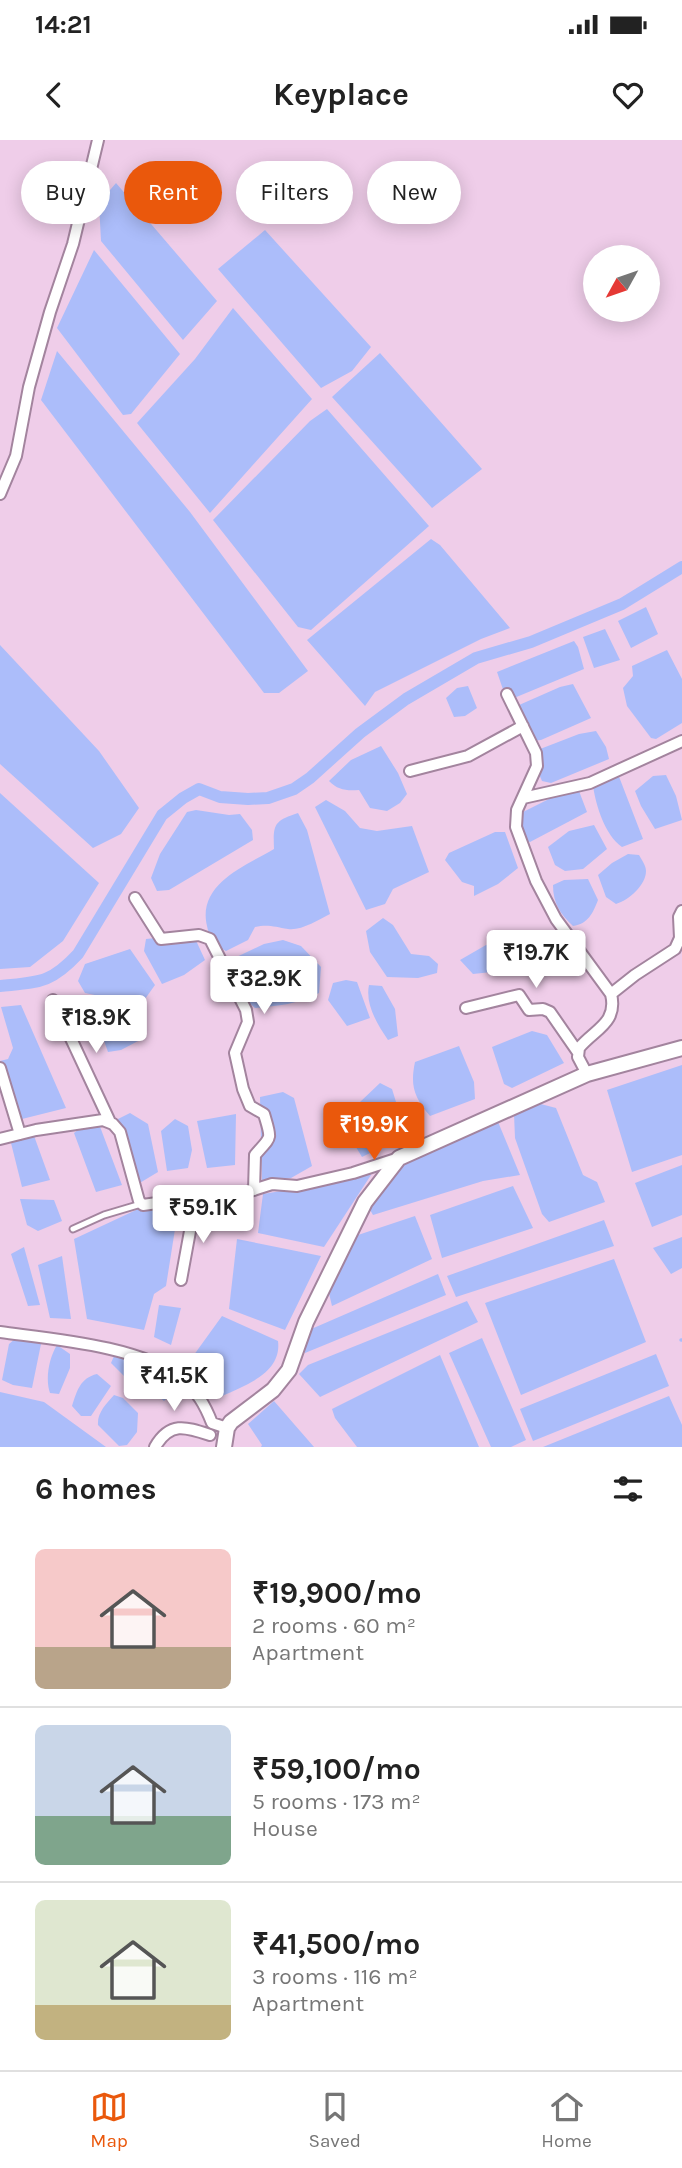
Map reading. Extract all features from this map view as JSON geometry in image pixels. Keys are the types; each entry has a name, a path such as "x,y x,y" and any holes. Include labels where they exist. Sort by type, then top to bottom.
{"street":[{"path":"0,494 16,456 29,387 73,244 98,140"},
{"path":"507,694 536,753 537,766 515,818 536,881 556,919 611,994 614,1005 608,1020 578,1051"},
{"path":"410,771 468,756 523,726"},
{"path":"523,798 590,783 682,741"},
{"path":"135,898 160,939 199,935 210,939 246,1010 248,1022 235,1049 237,1064 250,1106 264,1114 270,1136 267,1144 255,1155 254,1190"},
{"path":"611,994 675,949 680,937 679,917 682,911"},
{"path":"466,1007 519,995 529,1010 542,1009 550,1012 578,1051 587,1074"},
{"path":"53,1000 110,1122 120,1132 141,1204 171,1201 195,1204 272,1184 297,1186 353,1173 398,1158 587,1074 682,1048"},
{"path":"0,1068 20,1134"},
{"path":"0,1139 103,1120 110,1122"},
{"path":"224,1447 227,1428 231,1422 273,1390 289,1370 306,1322 365,1202 398,1158"},
{"path":"181,1280 195,1204"},
{"path":"0,1332 74,1342 135,1356 182,1379 201,1399 212,1423 209,1441 185,1426 172,1429 159,1439 155,1447"},
{"path":"212,1423 227,1428"}],"lane":[{"path":"73,1229 104,1215 141,1204"}],"water":[{"path":"116,183 124,192 124,224 151,224 217,301 183,340 101,241 100,224 110,224 110,190"},
{"path":"265,230 371,347 352,371 321,388 218,269"},
{"path":"94,250 180,354 131,414 123,415 57,328"},
{"path":"233,308 312,399 210,513 137,423 195,359"},
{"path":"57,351 190,512 308,671 279,693 264,693 41,400"},
{"path":"380,353 482,469 432,508 332,397"},
{"path":"327,409 429,526 311,630 298,627 213,520 310,421"},
{"path":"431,539 440,545 510,628 481,639 375,692 365,706 307,640"},
{"path":"646,607 658,634 631,648 618,621"},
{"path":"605,629 620,660 594,668 583,637"},
{"path":"574,641 584,669 507,701 497,672"},
{"path":"0,645 99,751 139,808 121,834 93,848 0,764"},
{"path":"667,650 682,679 682,723 656,739 651,738 627,706 623,688 633,676 632,666"},
{"path":"573,684 591,718 541,740 530,741 514,721 510,709"},
{"path":"468,686 477,708 465,716 454,717 446,698 457,688"},
{"path":"596,731 606,747 609,759 551,783 542,781 535,765 535,751 579,734"},
{"path":"381,746 407,794 400,803 387,811 370,808 359,790 342,789 329,781 351,760"},
{"path":"618,774 643,839 622,847 606,828 593,786"},
{"path":"666,775 676,796 682,820 655,829 635,791 653,776"},
{"path":"579,791 587,812 530,842 522,839 519,814 557,795"},
{"path":"0,793 99,883 63,941 30,967 0,969"},
{"path":"326,800 345,811 360,828 377,831 412,826 429,872 393,889 385,904 366,910 315,807"},
{"path":"196,810 240,814 252,830 253,840 169,890 157,891 151,878 160,854 187,812"},
{"path":"298,813 307,830 330,914 298,928 255,927 248,940 226,951 219,947 209,934 206,911 209,899 226,878 274,849 277,825 284,818"},
{"path":"594,825 607,849 583,869 565,871 555,865 548,847 569,831"},
{"path":"495,832 505,832 518,868 498,884 474,896 474,886 462,882 445,860 449,853"},
{"path":"628,854 639,855 645,867 645,876 636,891 616,904 606,897 598,875"},
{"path":"588,879 598,900 586,920 573,926 558,908 553,885 564,880"},
{"path":"383,918 393,925 411,954 429,956 438,964 437,973 418,978 387,977 370,952 366,931"},
{"path":"193,934 205,960 184,975 162,984 144,951 146,939"},
{"path":"283,940 301,946 321,967 319,993 296,1002 255,1008 238,993 226,962 264,944"},
{"path":"498,943 505,965 501,971 473,974 460,960 486,945"},
{"path":"130,949 155,985 145,999 133,1003 85,993 78,981 85,964"},
{"path":"346,980 357,982 370,1018 347,1026 328,1000 333,983"},
{"path":"369,985 382,986 395,1009 398,1036 388,1040 380,1027 370,1007"},
{"path":"21,1005 66,1108 14,1121 0,1084 0,1061 8,1059 13,1048 1,1007"},
{"path":"112,1009 130,1010 140,1040 121,1050 108,1052 96,1018"},
{"path":"532,1031 547,1035 564,1063 512,1088 504,1084 492,1047"},
{"path":"459,1046 474,1082 475,1099 430,1116 415,1091 415,1062"},
{"path":"682,1065 682,1155 632,1172 607,1090"},
{"path":"380,1083 392,1089 405,1131 392,1142 362,1157 345,1129 360,1102"},
{"path":"283,1092 294,1098 312,1166 291,1178 262,1181 260,1097"},
{"path":"533,1102 556,1108 583,1175 597,1182 605,1202 549,1222 542,1214 515,1138 514,1114"},
{"path":"130,1113 148,1124 158,1172 133,1187 112,1122"},
{"path":"236,1114 235,1165 207,1168 197,1121"},
{"path":"496,1117 520,1175 483,1181 373,1215 369,1208 405,1160"},
{"path":"175,1119 188,1126 192,1150 188,1168 167,1171 161,1131"},
{"path":"99,1124 122,1185 96,1192 74,1133 82,1127"},
{"path":"33,1133 50,1180 22,1187 11,1143"},
{"path":"682,1165 682,1215 652,1227 635,1183"},
{"path":"368,1172 371,1175 324,1247 258,1233 263,1194 347,1180"},
{"path":"513,1186 533,1228 442,1258 430,1215"},
{"path":"20,1199 54,1200 62,1221 38,1231 27,1225"},
{"path":"151,1203 179,1204 166,1286 154,1294 144,1330 87,1319 74,1239"},
{"path":"415,1216 432,1259 332,1306 327,1285 355,1236"},
{"path":"604,1220 614,1246 456,1297 447,1276"},
{"path":"682,1237 682,1268 671,1274 653,1248"},
{"path":"237,1239 321,1256 285,1330 229,1309"},
{"path":"24,1247 40,1305 28,1306 11,1254"},
{"path":"62,1256 71,1319 50,1318 38,1265"},
{"path":"614,1259 646,1342 521,1395 485,1303"},
{"path":"438,1274 446,1295 305,1353 302,1343 309,1330"},
{"path":"467,1301 478,1322 320,1397 299,1374 308,1365"},
{"path":"159,1305 181,1308 171,1345 154,1337"},
{"path":"222,1316 278,1341 278,1352 268,1370 222,1396 191,1359"},
{"path":"16,1338 41,1344 32,1388 2,1380 9,1344"},
{"path":"482,1338 526,1440 511,1447 491,1447 449,1353"},
{"path":"57,1345 70,1354 70,1368 59,1394 50,1393 48,1381 50,1362"},
{"path":"656,1354 669,1386 533,1441 520,1409"},
{"path":"440,1355 479,1447 357,1447 335,1418 332,1409"},
{"path":"114,1356 140,1362 156,1370 175,1387 174,1391 164,1401 153,1392 141,1393 111,1363"},
{"path":"97,1374 111,1386 91,1416 81,1416 72,1406 76,1395 83,1382"},
{"path":"0,1392 44,1402 106,1447 0,1447"},
{"path":"114,1395 123,1398 138,1413 137,1432 127,1445 119,1446 98,1425 105,1405"},
{"path":"669,1396 682,1425 682,1447 543,1447"},
{"path":"274,1401 314,1447 261,1447 248,1424"}],"waterway":[{"path":"0,986 43,980 59,971 78,954 162,815 183,798 199,789 220,797 248,799 268,798 294,789 360,733 406,699 476,658 531,642 622,604 682,567"}]}
